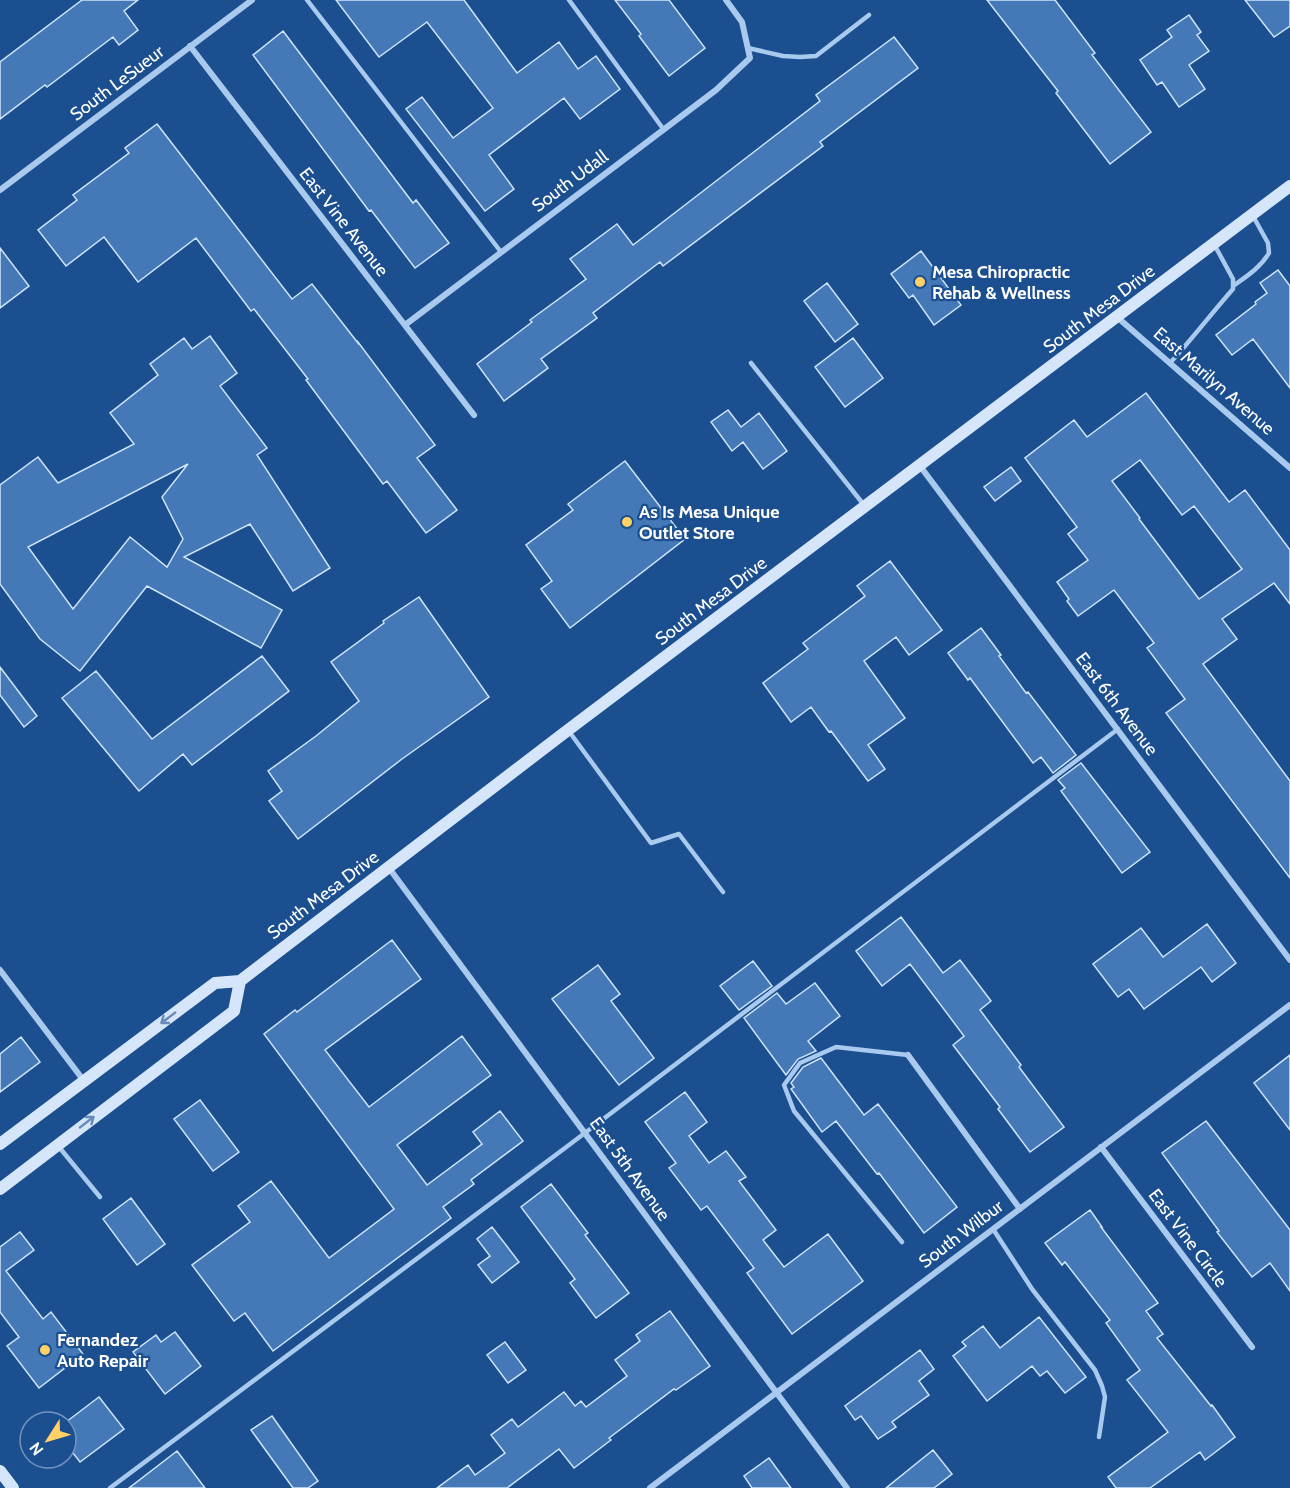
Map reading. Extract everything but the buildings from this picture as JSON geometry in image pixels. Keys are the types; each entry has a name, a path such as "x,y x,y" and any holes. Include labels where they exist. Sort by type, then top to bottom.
{"main road":[{"name":"South Mesa Drive","path":"0,1144 215,983 240,981 568,730 1290,186"},
{"path":"0,1189 234,1011 240,981"},
{"path":"0,1471 13,1488"}],"street":[{"name":"South LeSueur","path":"0,190 252,0"},
{"path":"726,0 742,22 748,48"},
{"name":"East Vine Avenue","path":"190,46 474,415"},
{"name":"South Udall","path":"405,325 716,90 750,58 748,48"},
{"name":"East Marilyn Avenue","path":"1118,317 1290,468"},
{"name":"East 6th Avenue","path":"920,466 1290,960"},
{"name":"East 5th Avenue","path":"389,868 847,1488"},
{"path":"0,970 84,1081"},
{"name":"South Wilbur","path":"650,1488 1290,1005"},
{"path":"908,1055 1020,1209"},
{"name":"East Vine Circle","path":"1101,1147 1252,1347"}],"lane":[{"path":"307,0 501,252"},
{"path":"569,0 663,130"},
{"path":"748,48 783,56 816,56 869,15"},
{"path":"1233,286 1252,272 1269,253 1268,243 1252,215"},
{"path":"1170,363 1233,289 1233,279 1214,243"},
{"path":"751,363 865,507"},
{"path":"110,1488 1118,729"},
{"path":"568,730 651,843 679,834 723,892"},
{"path":"902,1242 794,1110 784,1085 800,1063 836,1047 908,1055"},
{"path":"57,1145 100,1197"},
{"path":"993,1229 1032,1289 1095,1370 1105,1397 1099,1437"}],"place":[{"name":"Mesa Chiropractic Rehab & Wellness","path":"920,282"},
{"name":"As Is Mesa Unique Outlet Store","path":"627,522"},
{"name":"Fernandez Auto Repair","path":"45,1350"}]}
